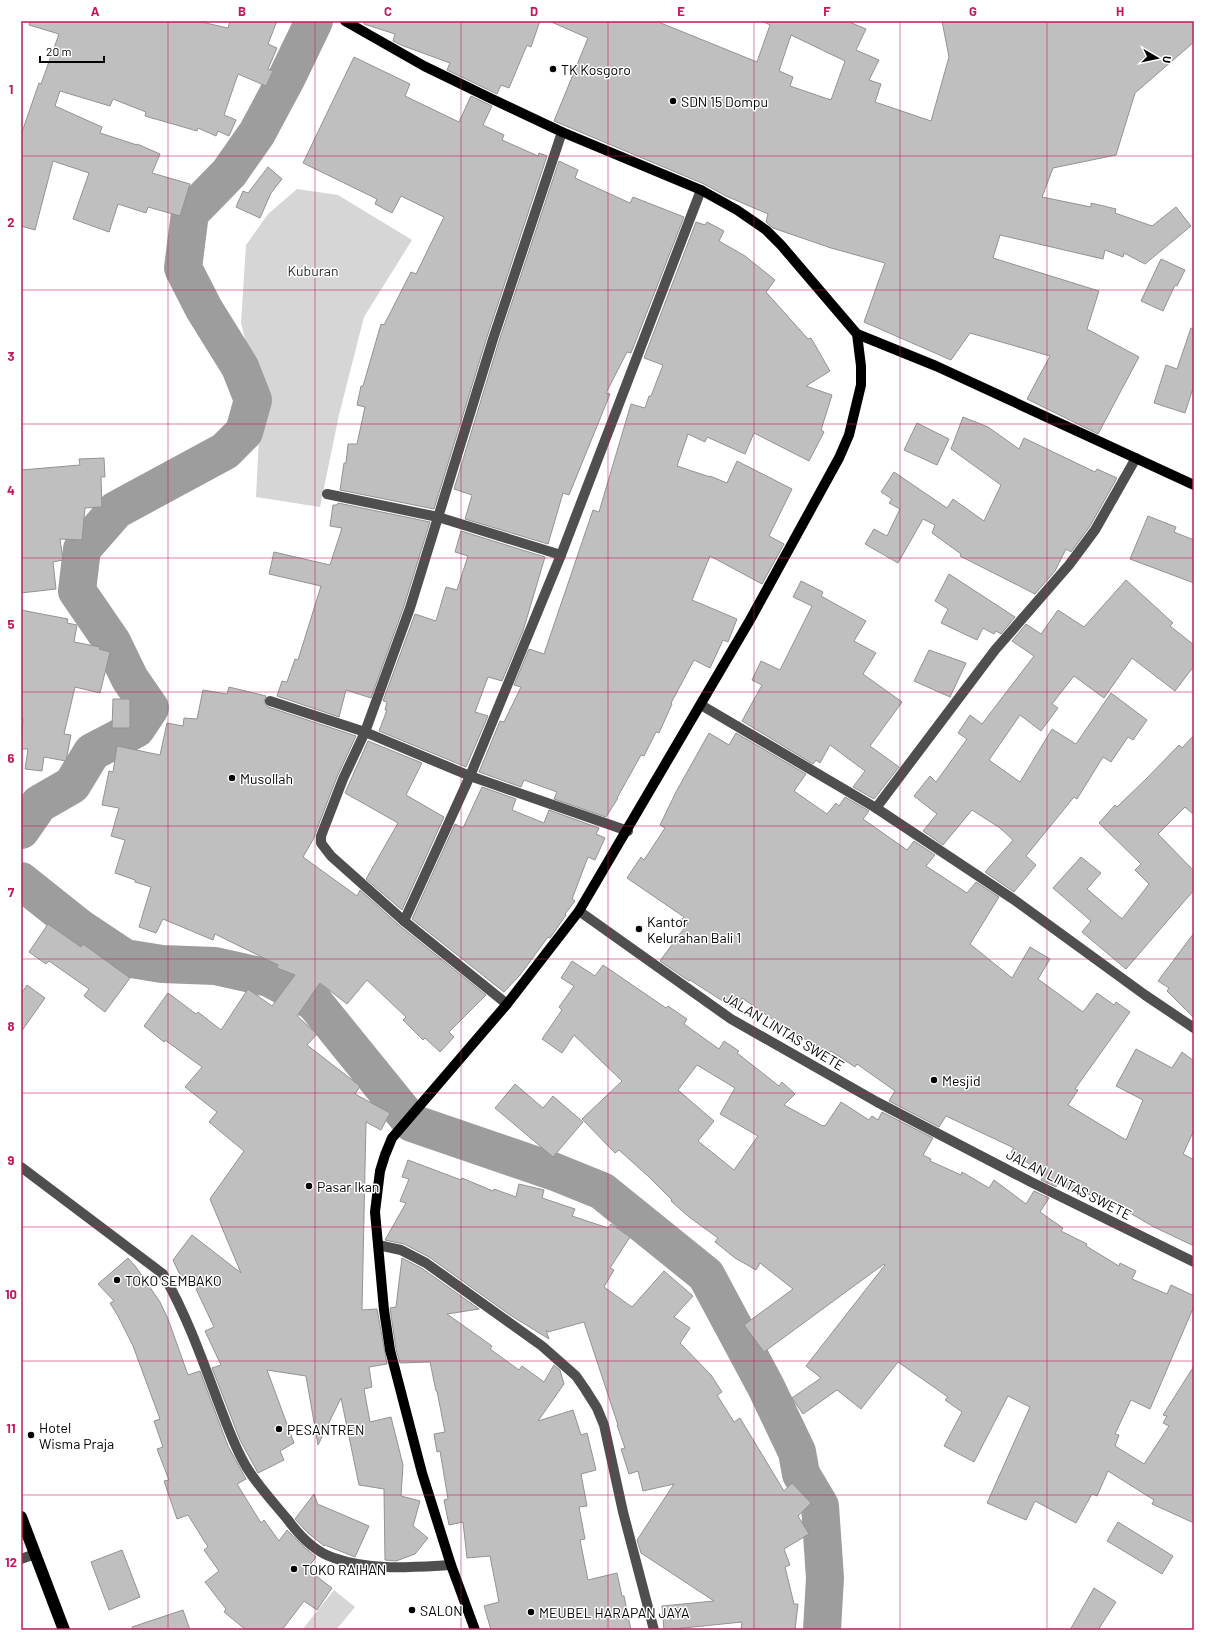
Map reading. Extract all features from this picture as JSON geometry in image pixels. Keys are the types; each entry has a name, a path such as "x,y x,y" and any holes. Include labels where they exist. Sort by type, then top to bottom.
{"highway":[{"path":"21,1517 64,1630"}],"main road":[{"path":"345,21 424,66 562,132 701,190 737,210 766,230 781,245 857,334 936,366 1194,485"},
{"path":"475,1630 451,1565 422,1473 390,1350 384,1310 375,1212 380,1171 392,1138 507,1004 579,911 628,830 750,620 849,435 861,385 861,366 857,334"}],"street":[{"path":"507,1004 404,922 331,856 321,843 320,839 341,785 365,732 410,608 493,339 562,132"},
{"path":"404,922 470,776 561,555 701,190"},
{"path":"876,808 995,650 1069,565 1095,530 1136,458"},
{"path":"327,494 438,517 561,555"},
{"path":"270,701 365,732 470,776 628,830"},
{"path":"701,705 876,808 1013,899 1145,996 1194,1028"},
{"name":"JALAN LINTAS SWETE","path":"579,911 731,1019 877,1102 1031,1182 1194,1262"},
{"path":"21,1167 163,1274 174,1293 190,1329 230,1432 247,1467 269,1499 295,1529 318,1550 333,1558 341,1560 390,1568 451,1565"},
{"path":"378,1245 401,1250 426,1263 542,1346 576,1376 597,1408 604,1425 623,1512 654,1630"},
{"path":"21,1559 35,1554"}],"green space":[{"name":"Kuburan","path":"297,189 338,195 412,240 364,317 339,415 320,507 256,497 259,437 256,382 241,323 246,245 268,214"},
{"path":"334,1590 355,1607 336,1630 302,1630"}],"building":[{"path":"30,21 197,21 228,28 230,21 277,21 268,44 277,48 268,69 273,71 266,86 238,74 224,115 236,120 229,136 218,131 216,136 198,128 197,131 145,116 146,112 113,99 110,106 60,91 55,106 102,127 100,133 137,144 160,154 152,173 190,184 180,216 148,207 146,213 118,204 109,232 73,219 89,173 53,161 35,230 21,226 21,135 39,83 41,84 59,34 29,25"},
{"path":"364,21 540,21 531,47 527,45 509,88 501,85 497,94 447,70 450,63 401,45 393,41 395,34 364,24"},
{"path":"549,21 656,21 757,62 770,25 762,21 847,21 866,29 856,50 879,60 869,80 881,84 875,102 931,121 949,57 942,21 1194,21 1194,42 1135,93 1116,155 1053,168 1042,197 1091,207 1091,203 1116,209 1115,213 1152,226 1176,207 1191,226 1145,264 1124,253 1123,257 1105,250 1103,259 1000,235 993,258 1099,291 1087,329 1139,357 1098,434 1027,399 1050,356 970,333 951,360 864,322 885,263 831,248 773,228 766,222 768,214 726,196 704,184 554,121 588,38","holes":["791,35 845,61 831,100 790,86 793,77 779,71"]},
{"path":"354,57 410,84 405,96 459,122 471,96 492,106 483,125 504,135 502,140 538,156 539,153 547,156 487,337 434,509 340,490 344,463 346,463 348,444 357,444 365,407 357,405 361,386 363,386 381,324 384,325 411,272 416,274 444,217 401,196 392,213 375,204 377,199 303,163"},
{"path":"559,161 578,170 575,178 630,203 633,197 684,217 631,353 627,352 606,393 610,394 569,495 563,493 548,544 465,519 472,495 454,489 499,341"},
{"path":"268,167 282,179 271,193 260,218 236,207 243,191 248,193"},
{"path":"696,222 705,225 707,222 724,231 719,241 745,256 775,280 766,292 808,339 811,338 830,371 806,386 832,395 821,430 824,432 809,461 754,433 745,454 707,437 705,442 688,434 677,466 727,483 737,461 792,489 769,536 784,544 762,584 710,556 692,600 737,619 728,642 723,640 710,668 694,660 671,703 672,704 659,733 656,732 644,756 641,755 606,817 554,799 557,792 524,780 521,787 479,772 500,721 504,722 521,687 514,685 529,649 544,654 593,510 599,512 631,404 645,408 649,396 651,396 663,365 644,358"},
{"path":"1161,259 1185,270 1177,286 1175,285 1163,311 1141,301"},
{"path":"1191,328 1194,329 1194,385 1185,413 1154,403 1166,365 1177,369"},
{"path":"963,417 988,427 1019,449 1024,438 1095,472 1097,469 1117,478 1090,526 1071,552 1066,549 1055,571 1035,594 960,556 961,554 932,533 935,525 923,519 898,563 865,544 874,529 887,536 900,509 889,503 892,499 881,492 894,472 947,508 953,499 984,521 1001,485 951,449"},
{"path":"917,423 949,439 937,465 904,450"},
{"path":"104,458 105,477 101,477 102,507 85,508 82,540 60,539 63,560 53,562 56,589 21,593 21,470 80,465 79,459"},
{"path":"338,503 430,522 404,606 371,698 346,690 339,717 277,696 282,681 287,682 295,659 298,660 321,586 269,574 274,552 330,565 342,528 330,526 333,505 337,505"},
{"path":"1148,516 1176,527 1174,532 1194,540 1194,583 1130,559"},
{"path":"461,531 545,557 523,631 502,681 488,677 475,712 488,716 466,767 379,731 387,710 385,710 387,702 383,701 415,614 436,621 446,587 457,590 468,556 455,552"},
{"path":"949,574 1015,617 1001,634 996,631 994,634 983,628 977,640 941,623 948,609 935,601"},
{"path":"1126,580 1173,623 1170,626 1194,645 1194,666 1175,691 1132,658 1104,698 1074,676 1052,704 1058,708 1041,731 1020,715 989,760 1020,782 1052,729 1076,744 1111,693 1147,720 1133,740 1128,737 1111,762 1103,757 1077,799 1074,797 1026,856 1036,865 1014,892 985,872 1013,840 1000,828 972,810 943,845 923,831 937,814 914,796 930,776 936,782 967,739 958,733 970,715 982,724 1034,656 1012,641 1026,624 1041,634 1058,610 1084,627"},
{"path":"801,581 823,592 821,596 866,621 854,641 876,653 863,674 902,702 870,746 899,767 874,799 853,787 865,771 830,745 820,763 816,760 813,764 742,721 762,685 752,680 761,661 780,670 812,606 793,597"},
{"path":"21,610 68,619 67,623 77,625 74,642 100,647 99,649 110,652 100,693 75,687 64,734 71,735 66,761 44,757 42,771 25,769 28,749 21,749 23,719 21,719"},
{"path":"929,650 966,663 950,697 914,681"},
{"path":"229,687 266,696 264,702 268,707 356,736 337,777 314,838 303,857 357,896 360,890 400,926 486,995 449,1032 454,1037 440,1052 425,1038 423,1040 403,1020 406,1017 367,980 347,1004 320,983 297,1016 317,1034 307,1045 360,1086 355,1094 390,1113 381,1130 366,1122 362,1310 377,1309 387,1364 369,1367 372,1387 364,1389 370,1422 391,1417 403,1465 401,1496 420,1501 413,1526 428,1538 415,1554 396,1561 385,1560 384,1489 359,1485 341,1398 318,1445 306,1376 267,1370 294,1443 280,1451 284,1460 258,1473 240,1440 212,1368 221,1365 205,1331 214,1327 196,1289 198,1288 179,1273 173,1260 192,1235 241,1273 210,1199 244,1151 209,1122 217,1112 185,1087 202,1067 165,1040 164,1042 144,1026 168,993 196,1014 198,1012 221,1030 248,989 272,1006 295,975 277,968 278,965 215,934 213,940 163,919 156,933 139,927 151,887 115,873 125,840 111,836 119,808 102,805 109,771 113,772 117,746 160,755 167,723 183,726 184,718 197,719 203,690 227,694"},
{"path":"113,699 130,699 130,728 112,728"},
{"path":"709,733 729,745 736,733 806,774 794,791 827,814 836,803 839,806 845,797 869,811 863,819 907,850 914,841 935,855 926,866 967,893 976,882 999,897 970,944 1012,978 1030,947 1050,959 1038,979 1083,1012 1097,993 1114,1005 1116,1002 1130,1012 1075,1089 1078,1090 1068,1105 1126,1140 1143,1100 1116,1086 1136,1049 1172,1068 1182,1052 1194,1061 1194,1130 1183,1154 1194,1160 1194,1246 1154,1227 1111,1202 1109,1205 1080,1190 1078,1193 1058,1183 1056,1187 1041,1180 1045,1174 1011,1152 1014,1148 946,1116 939,1127 889,1101 895,1091 857,1064 855,1067 831,1051 828,1055 803,1038 802,1040 742,998 735,1009 690,980 689,981 660,961 688,923 682,919 684,917 627,878 641,857 644,860 665,828 660,825 676,792"},
{"path":"1194,735 1194,815 1185,807 1158,834 1194,871 1194,890 1126,969 1082,932 1091,921 1053,888 1081,857 1101,873 1087,889 1122,919 1149,884 1135,870 1141,864 1099,823 1115,805 1117,807 1179,745 1182,748"},
{"path":"368,741 422,763 406,795 444,817 402,910 366,879 398,823 345,793"},
{"path":"482,787 516,799 512,810 544,823 549,810 599,828 596,834 605,838 595,860 588,857 572,899 575,901 565,914 566,915 550,938 548,937 520,975 504,992 412,919 455,824 463,828"},
{"path":"48,924 81,947 83,944 130,978 105,1012 84,996 89,989 49,961 46,964 29,952"},
{"path":"1194,933 1194,1018 1167,991 1169,988 1158,981"},
{"path":"572,961 595,976 603,965 666,1008 668,1006 687,1019 684,1024 719,1049 724,1041 739,1051 737,1053 779,1086 782,1082 795,1094 784,1105 823,1126 825,1126 841,1102 869,1120 872,1116 878,1120 882,1112 933,1138 923,1155 931,1159 930,1161 961,1175 962,1172 989,1188 994,1180 1026,1204 1034,1191 1049,1198 1040,1212 1063,1228 1061,1231 1087,1244 1086,1246 1119,1266 1120,1263 1136,1271 1132,1279 1167,1294 1171,1285 1194,1296 1194,1306 1150,1409 1131,1400 1115,1434 1119,1435 1115,1446 1144,1464 1169,1426 1163,1423 1167,1416 1163,1415 1194,1366 1194,1523 1152,1504 1154,1500 1108,1471 1097,1496 1092,1494 1076,1523 1035,1501 1026,1520 987,1503 1030,1407 1008,1396 974,1462 944,1446 962,1412 945,1400 948,1397 898,1362 861,1409 837,1390 803,1414 792,1398 821,1378 806,1366 885,1265 884,1264 764,1352 744,1325 793,1289 760,1263 756,1270 735,1258 715,1242 718,1238 689,1217 671,1201 672,1200 649,1177 619,1150 615,1153 582,1119 622,1081 574,1035 562,1053 542,1039 562,1010 559,1007 574,986 561,978","holes":["697,1065 735,1088 720,1114 758,1136 734,1170 698,1141 714,1121 678,1090"]},
{"path":"27,985 45,998 21,1032 21,994"},
{"path":"515,1084 543,1108 553,1096 583,1122 553,1157 495,1108"},
{"path":"408,1160 461,1180 462,1178 493,1191 494,1189 516,1197 519,1184 544,1190 542,1198 575,1209 572,1216 608,1228 611,1224 630,1237 610,1268 614,1270 604,1287 632,1307 664,1271 693,1296 674,1317 690,1328 680,1343 711,1375 722,1392 717,1395 734,1422 740,1418 784,1491 792,1483 811,1503 798,1516 809,1534 784,1549 790,1565 785,1567 794,1604 798,1604 795,1630 741,1630 742,1622 664,1630 662,1606 714,1601 641,1553 637,1540 674,1484 643,1491 638,1471 629,1474 621,1449 625,1448 584,1322 548,1332 546,1330 549,1339 510,1315 429,1257 404,1244 385,1240 406,1203 400,1201 409,1179 402,1177"},
{"path":"128,1258 160,1302 168,1319 188,1375 200,1371 228,1446 246,1479 237,1484 261,1523 264,1520 279,1541 287,1530 316,1557 307,1569 332,1588 317,1610 304,1601 282,1630 246,1630 224,1612 226,1609 205,1582 219,1571 204,1550 208,1547 188,1515 177,1519 164,1481 169,1480 157,1449 163,1447 154,1421 160,1419 133,1346 110,1303 114,1301 98,1284"},
{"path":"402,1258 423,1269 479,1309 447,1314 492,1346 490,1349 519,1370 522,1366 544,1382 554,1365 560,1370 564,1384 538,1421 573,1410 581,1435 587,1433 596,1470 581,1474 587,1506 579,1507 585,1539 580,1540 588,1580 617,1573 622,1596 624,1596 631,1630 491,1630 484,1606 499,1602 490,1556 467,1558 463,1522 449,1525 444,1500 448,1499 440,1451 437,1452 434,1434 445,1432 430,1362 400,1363 396,1349 390,1308 396,1307"},
{"path":"314,1494 318,1505 369,1526 355,1557 325,1545 324,1546 307,1532 295,1519"},
{"path":"1118,1522 1173,1556 1162,1574 1107,1541"},
{"path":"122,1550 140,1597 109,1610 91,1562"},
{"path":"1094,1588 1116,1602 1098,1630 1070,1630"},
{"path":"183,1610 190,1630 133,1630 132,1627"}],"waterway":[{"path":"21,830 39,804 72,785 92,752 136,729 150,708 130,679 112,642 77,591 82,549 116,510 225,451 244,432 253,400 240,367 204,309 183,268 190,213 229,173 257,133 287,77 314,21"},
{"path":"21,881 80,928 125,958 162,964 215,966 269,978 314,1002 412,1123 555,1172 602,1191 706,1275 766,1387 797,1452 801,1474 820,1506 825,1578 822,1630"}],"place":[{"name":"TK Kosgoro","path":"553,69"},
{"name":"SDN 15 Dompu","path":"673,101"},
{"name":"Musollah","path":"232,778"},
{"name":"Kantor Kelurahan Bali 1","path":"639,929"},
{"name":"Mesjid","path":"934,1080"},
{"name":"Pasar Ikan","path":"309,1186"},
{"name":"TOKO SEMBAKO","path":"117,1280"},
{"name":"PESANTREN","path":"279,1429"},
{"name":"Hotel Wisma Praja","path":"31,1435"},
{"name":"TOKO RAIHAN","path":"294,1569"},
{"name":"SALON","path":"412,1610"},
{"name":"MEUBEL HARAPAN JAYA","path":"531,1612"}]}
